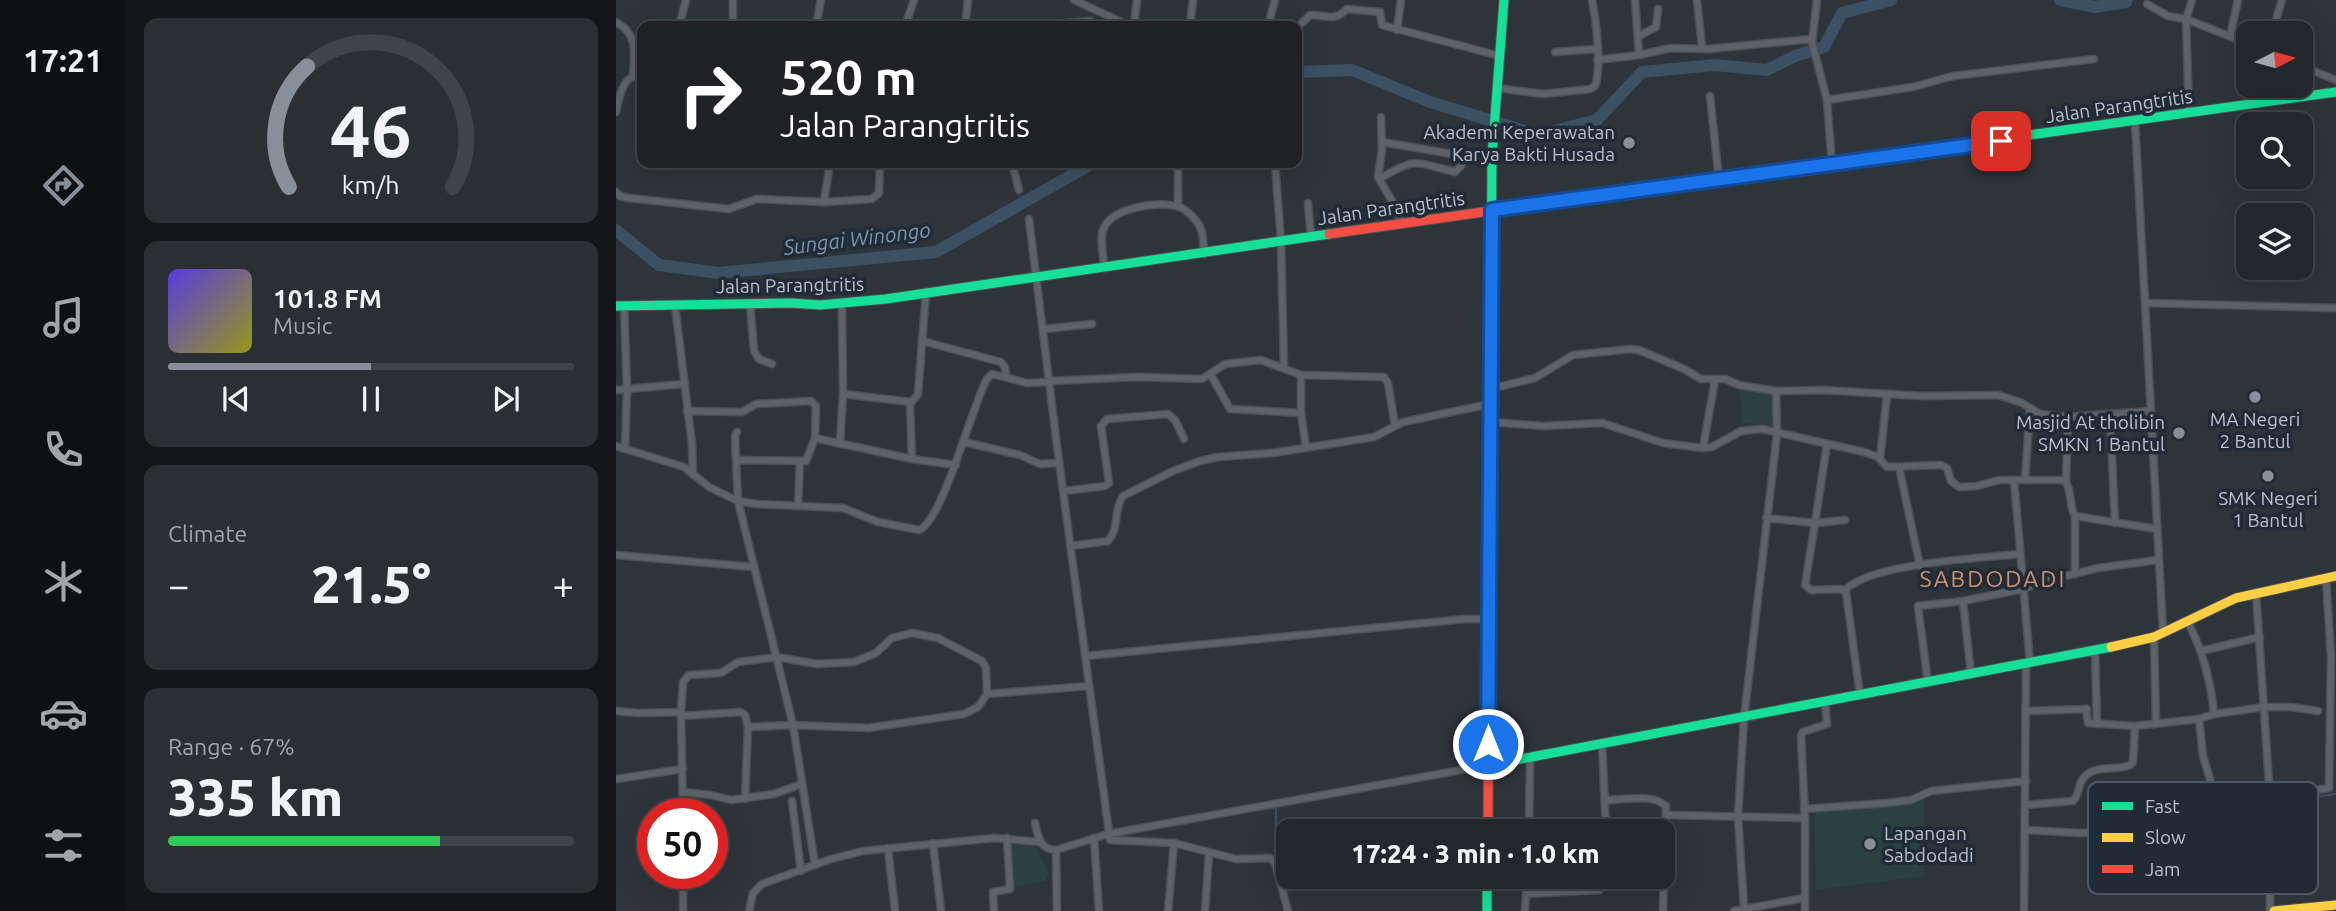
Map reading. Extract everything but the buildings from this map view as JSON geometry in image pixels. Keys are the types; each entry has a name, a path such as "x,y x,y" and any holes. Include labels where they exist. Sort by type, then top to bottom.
{"main road":[{"path":"1488,819 1492,155 1504,0"},
{"name":"Jalan Parangtritis","path":"620,306 842,304 2336,92"},
{"path":"1489,765 2028,664 2154,637 2236,598 2331,577"},
{"path":"1487,889 1487,911"},
{"path":"2272,911 2336,905"}],"street":[{"path":"680,21 686,0"},
{"path":"733,0 733,21"},
{"path":"817,21 821,0"},
{"path":"907,21 914,0"},
{"path":"966,21 968,0"},
{"path":"1074,0 1121,21"},
{"path":"1133,21 1137,0"},
{"path":"1191,21 1193,0"},
{"path":"1269,21 1275,0"},
{"path":"1343,0 1344,11"},
{"path":"1397,30 1401,0"},
{"path":"1497,88 1543,94 1590,89 1597,82 1592,0"},
{"path":"1635,0 1639,55"},
{"path":"1696,0 1702,47"},
{"path":"1817,0 1812,40 1827,100 1832,164"},
{"path":"2189,113 2186,19 2192,0"},
{"path":"2230,36 2238,0"},
{"path":"2276,21 2282,0"},
{"path":"2147,4 2168,16 2186,19 2236,39"},
{"path":"1089,7 1090,21"},
{"path":"1302,23 1310,15 1336,18 1350,8 1380,12 1382,25 1500,56"},
{"path":"1639,36 1656,27 1658,9"},
{"path":"616,22 628,31 634,43 633,75 624,84 616,112"},
{"path":"1597,60 1671,48 1812,40"},
{"path":"1555,52 1597,49"},
{"path":"1827,100 1913,87 1953,76 2094,59"},
{"path":"2314,71 2336,80"},
{"path":"1710,96 1718,180"},
{"path":"1381,117 1379,179 1402,224"},
{"path":"2135,121 2164,632"},
{"path":"1381,142 1464,156 1492,155"},
{"path":"1379,179 1411,162 1457,171 1464,156"},
{"path":"824,202 829,168"},
{"path":"617,196 729,209 757,199 824,202 876,198 880,193 880,168"},
{"path":"1013,168 1019,190"},
{"path":"1178,168 1178,206"},
{"path":"1275,168 1281,241 1284,368"},
{"path":"1308,202 1311,237"},
{"path":"1104,268 1102,235 1110,218 1124,211 1154,205 1178,206 1197,221 1202,231 1204,254"},
{"path":"1029,219 1110,840 1174,843 1245,860 1273,860 1287,911"},
{"path":"843,394 911,402 917,397 926,293"},
{"path":"2146,303 2336,308"},
{"path":"750,304 754,351 759,359 772,364"},
{"path":"840,444 843,394 842,304"},
{"path":"675,305 694,475"},
{"path":"620,306 627,389 625,449"},
{"path":"1044,329 1092,324"},
{"path":"922,341 1001,362 1005,367 1006,377"},
{"path":"1490,388 1535,378 1573,355 1630,349 1639,350 1684,369 1701,379 1725,379 1740,385 1776,391 1995,395 2016,401 2045,415 2068,417 2151,411"},
{"path":"616,446 684,467 709,487 738,501 843,508 878,522 919,530 929,523 956,465 987,379 992,374 1027,383 1138,377 1197,379 1211,374 1225,364 1265,360 1301,374 1384,377 1388,383 1395,425"},
{"path":"1211,374 1230,409 1301,413"},
{"path":"1301,374 1301,413 1306,448"},
{"path":"1703,448 1716,380"},
{"path":"616,390 684,384"},
{"path":"1744,908 1738,817 1744,718 1777,434 1776,391"},
{"path":"1880,459 1887,395"},
{"path":"687,411 742,412 756,404 811,401 816,406 815,438 808,458 800,461 736,460"},
{"path":"911,402 912,459"},
{"path":"1071,546 1108,541 1115,531 1118,506 1123,496 1189,464 1218,457 1265,454 1374,437 1395,425 1490,404"},
{"path":"2025,480 2030,408"},
{"path":"1064,491 1109,483 1101,426 1107,419 1168,414 1175,420 1184,439"},
{"path":"2110,414 2115,523"},
{"path":"2068,417 2066,481 2071,510 2075,516 2075,574"},
{"path":"1490,422 1543,426 1608,424 1657,441 1703,448 1712,447 1737,432 1762,429 1864,452 1880,459 1887,467 1941,465 1947,468 1951,481 1959,487 1977,486 1993,481 2066,481"},
{"path":"737,432 738,501 793,725 816,865"},
{"path":"815,438 912,459 956,465"},
{"path":"964,442 1010,452 1040,464 1059,463"},
{"path":"1826,444 1805,585 1811,590 1845,590 1857,580 1920,566 1959,559 2021,554"},
{"path":"798,505 800,461"},
{"path":"1899,467 1920,566"},
{"path":"2014,480 2028,664 2024,911"},
{"path":"2075,516 2157,529"},
{"path":"1766,518 1815,523 1844,520"},
{"path":"616,555 754,567"},
{"path":"1928,683 1917,606 1963,601 2023,589 2036,583 2075,574 2158,560"},
{"path":"2318,790 2329,788 2331,577"},
{"path":"1845,590 1860,695"},
{"path":"2256,592 2269,782"},
{"path":"1963,601 1971,674"},
{"path":"1085,656 1451,620 1489,619"},
{"path":"2188,621 2211,682 2214,713"},
{"path":"684,798 681,714 686,676 721,673 738,662 777,656 817,664 854,662 876,653 898,635 920,633 938,638 982,661 986,668 987,694 983,703 973,710 939,719 868,728 793,725 748,727"},
{"path":"2154,637 2156,723"},
{"path":"2201,651 2260,637"},
{"path":"2095,650 2098,724"},
{"path":"987,694 1089,686"},
{"path":"1805,911 1805,818 1801,735 1827,724 1825,702"},
{"path":"2086,709 2087,722 2135,726 2199,719 2214,713 2264,707 2318,711"},
{"path":"2026,710 2097,708"},
{"path":"616,711 681,714 741,712 745,715 748,727 745,799"},
{"path":"2199,719 2203,756 2211,782"},
{"path":"2026,806 2073,801 2082,779 2094,770 2130,765 2133,762 2135,726"},
{"path":"1602,743 1606,819"},
{"path":"1529,819 1530,757"},
{"path":"1035,823 1040,842 1049,850 1056,850 1108,834 1489,765"},
{"path":"616,779 683,769"},
{"path":"1804,809 1911,800 1931,791 2026,781"},
{"path":"684,792 711,795 726,800 745,799 775,794 802,784"},
{"path":"1606,800 1656,799 1664,803 1667,819"},
{"path":"792,801 801,871"},
{"path":"1667,814 1805,818"},
{"path":"2026,830 2088,833"},
{"path":"749,911 753,893 762,884 846,854 933,843 1007,838 1040,842"},
{"path":"994,911 993,892 1010,889 1007,838"},
{"path":"1094,838 1099,911"},
{"path":"933,843 941,911"},
{"path":"1168,911 1174,843"},
{"path":"888,848 895,911"},
{"path":"1056,850 1057,911"},
{"path":"1205,911 1209,853"},
{"path":"683,889 683,911"},
{"path":"1525,911 1527,889"},
{"path":"1527,894 1600,889"},
{"path":"1663,911 1664,889"},
{"path":"1734,911 1804,898"}],"green space":[{"path":"1739,386 1774,392 1773,425 1742,423"},
{"name":"Lapangan Sabdodadi","path":"1924,800 1924,876 1816,890 1814,813"},
{"path":"1009,844 1036,847 1050,876 1046,877 1046,881 1011,887"}],"waterway":[{"name":"Sungai Winongo","path":"1302,72 1352,70 1430,102 1538,135 1597,120 1642,72 1715,65 1767,70 1795,56 1824,47 1842,13 1891,0"},
{"name":"Sungai Winongo","path":"2060,0 2095,7 2127,0"},
{"name":"Sungai Winongo","path":"616,230 659,265 719,273 936,252 1084,168"},
{"path":"2318,796 2336,794"},
{"path":"1275,859 1276,809"}],"traffic: fast":[{"path":"1489,595 1492,155 1504,0"},
{"path":"1609,194 2336,92"},
{"path":"616,306 791,303 820,305 886,299 1329,234"},
{"path":"1489,765 2111,647"},
{"path":"1487,889 1487,911"}],"traffic: slow":[{"path":"2111,647 2154,637 2236,598 2336,576"},
{"path":"2274,911 2336,905"}],"traffic: jam":[{"path":"1329,234 1609,194"},
{"path":"1488,819 1489,595"}],"place":[{"name":"Akademi Keperawatan Karya Bakti Husada","path":"1629,143"},
{"name":"MA Negeri 2 Bantul","path":"2255,397"},
{"name":"Masjid At tholibin SMKN 1 Bantul","path":"2179,433"},
{"name":"SMK Negeri 1 Bantul","path":"2268,476"},
{"name":"Lapangan Sabdodadi","path":"1870,844"}],"district":[{"name":"SABDODADI","path":"1993,579"}],"route":[{"path":"1488,744 1492,210 2001,141"}]}
